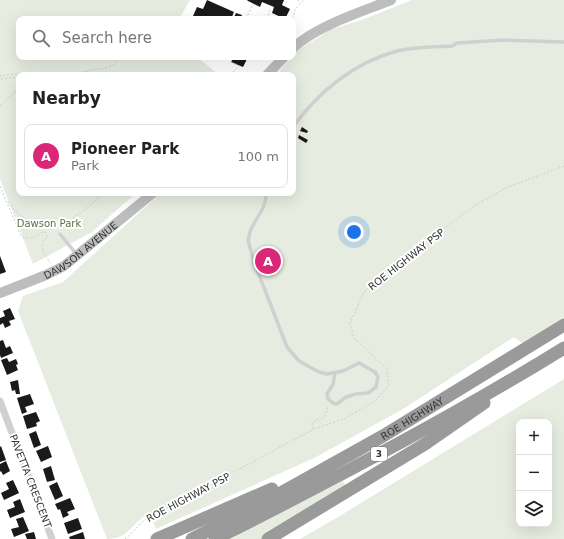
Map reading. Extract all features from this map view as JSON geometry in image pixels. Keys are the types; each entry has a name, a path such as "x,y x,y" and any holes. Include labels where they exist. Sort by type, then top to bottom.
{"highway":[{"name":"ROE HIGHWAY","path":"192,539 328,467 423,412 564,325"},
{"name":"ROE HIGHWAY","path":"215,539 405,440 564,348"},
{"path":"268,539 366,481 447,430 539,363"},
{"path":"157,539 273,488 328,467"}],"main road":[{"path":"296,45 322,28 373,3 391,0"},
{"path":"270,72 281,60"},
{"name":"DAWSON AVENUE","path":"0,293 46,275 64,266 149,196"}],"street":[{"name":"PAVETTA CRESCENT","path":"0,401 52,539"}],"lane":[{"path":"296,123 313,102 341,78 380,56 399,51 452,46 457,43 504,40 564,42"},
{"path":"266,196 264,208 251,229 248,240 254,262 287,347 299,361 319,372 327,374 335,373 343,371 359,363 375,372 378,376 378,381 376,387 368,393 349,396 336,404 328,399 328,394 333,384 335,373"},
{"path":"60,234 78,255"}],"path":[{"path":"284,6 288,0"},
{"path":"294,16 295,9 304,0"},
{"path":"247,16 253,4"},
{"path":"268,16 270,10"},
{"path":"82,72 109,67 118,60"},
{"path":"231,60 231,62 239,66 233,72"},
{"path":"16,75 0,76 1,79 16,77"},
{"path":"0,106 16,92"},
{"name":"ROE HIGHWAY PSP","path":"124,539 144,520 314,430 344,419 375,401 388,385 387,369 354,338 350,323 364,292 389,269 477,204 508,187 564,166"},
{"path":"0,186 21,236 31,238 44,231 48,237 43,242 43,251 52,267"},
{"path":"6,199 16,212 28,221 42,226 58,227 82,212 100,196"},
{"path":"314,430 312,423 324,418 331,402"}],"green space":[{"name":"Dawson Park","path":"0,0 190,0 181,16 16,16 16,60 201,60 215,72 16,72 16,196 133,196 92,232 33,264 0,179"},
{"path":"412,0 564,0 564,317 522,343 514,337 403,409 316,457 156,529 150,513 138,521 126,533 115,538 107,539 18,311 23,296 63,282 158,196 296,196 296,72 279,72 289,60 296,60 296,52 298,50 332,29 362,20"},
{"path":"564,379 564,539 300,539 338,517"},
{"path":"343,481 347,489 263,539 231,539"}],"building":[{"path":"207,0 234,12 232,16 193,16 197,7 203,9"},
{"path":"247,0 284,0 282,5 290,9 286,16 278,16 272,13 274,7 262,2 260,7"},
{"path":"236,13 242,15 242,16 234,16"},
{"path":"232,60 246,60 243,67 231,62"},
{"path":"302,127 308,131 307,133 300,131"},
{"path":"299,135 308,140 306,143 298,138"},
{"path":"0,256 6,272 0,274"},
{"path":"10,308 15,319 9,321 11,325 5,328 3,323 0,325 0,318 5,316 3,311"},
{"path":"3,340 6,348 10,346 13,353 1,358 0,341"},
{"path":"7,358 9,362 16,359 18,370 7,375 1,360"},
{"path":"18,380 20,394 16,394 15,390 12,391 10,382"},
{"path":"30,394 34,404 25,407 27,412 22,414 17,398"},
{"path":"36,412 40,421 36,423 37,426 27,429 23,416"},
{"path":"36,431 41,445 34,448 29,434"},
{"path":"1,446 6,460 0,462 0,447"},
{"path":"48,446 52,457 41,462 36,451"},
{"path":"6,461 10,471 3,475 1,471 0,472 0,464"},
{"path":"51,466 55,480 47,482 43,469"},
{"path":"13,480 19,493 4,500 1,493 9,489 6,483"},
{"path":"57,482 63,496 55,500 49,486"},
{"path":"70,498 75,509 67,512 69,515 63,518 60,509 58,510 55,504"},
{"path":"20,499 25,512 10,518 7,510 15,507 13,502"},
{"path":"23,517 29,531 14,537 11,529 19,527 16,519"},
{"path":"78,518 82,529 68,534 64,523"},
{"path":"34,532 36,539 27,539 25,534"},
{"path":"83,532 85,539 70,539 69,537"}],"place":[{"name":"Pioneer Park","path":"268,261"}]}
